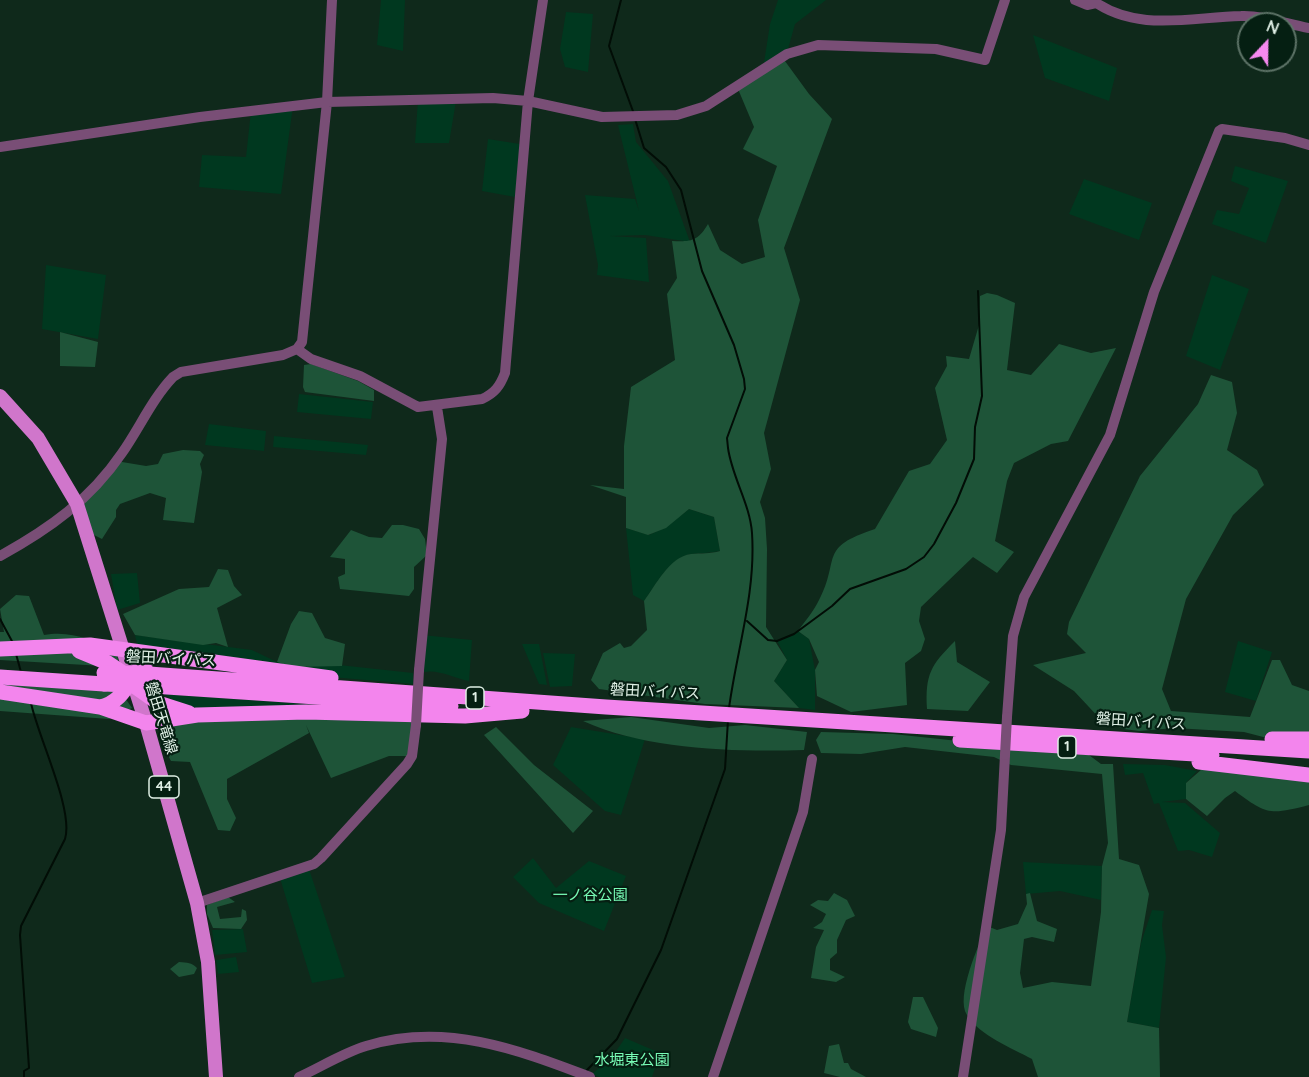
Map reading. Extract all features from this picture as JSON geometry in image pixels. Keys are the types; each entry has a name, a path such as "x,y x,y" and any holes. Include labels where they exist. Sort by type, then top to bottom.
{"highway":[{"name":"1","path":"0,649 67,648 90,645 121,648 337,679 482,693 522,706"},
{"path":"67,648 97,657 158,703 197,715"},
{"path":"100,707 118,700 133,684 143,663 158,654"},
{"name":"磐田バイパス","path":"0,667 104,679"},
{"name":"磐田バイパス","path":"0,677 150,680 1090,743 1309,761"},
{"path":"0,692 100,707 146,723 197,715 306,712 465,716 522,706"},
{"path":"1090,743 1309,739"},
{"path":"1090,743 1309,775"},
{"name":"磐田バイパス","path":"1090,743 1309,751"}],"main road":[{"name":"磐田天竜線","path":"0,396 38,438 77,504 146,723 197,903 208,962 216,1077"}],"street":[{"path":"0,556 40,534 77,504 121,455 172,377 181,372 283,355 297,349 305,329 327,102 332,0"},
{"path":"297,349 311,359 360,376 418,407 437,407 492,394 505,373 528,101 543,0"},
{"path":"0,147 200,117 327,102 466,98 528,101 602,117 677,115 706,106 787,54 818,45 936,49 985,60 1005,0"},
{"path":"1075,0 1087,5 1094,1 1137,20 1168,21 1243,15 1309,28"},
{"path":"963,1077 1001,830 1013,636 1024,597 1110,435 1154,292 1219,132 1222,129 1285,138 1309,145"},
{"path":"197,903 314,864 407,764 413,749 416,725 419,670 442,439 437,407"},
{"path":"713,1077 803,812 812,759"},
{"path":"299,1077 365,1046 393,1040 436,1036 465,1037 500,1045 584,1075"}],"green space":[{"path":"381,0 405,0 403,51 377,45"},
{"path":"778,0 826,0 795,24 785,60 763,69 770,24"},
{"path":"566,12 593,14 588,72 565,67 560,49"},
{"path":"1033,35 1117,68 1109,101 1045,78"},
{"path":"782,57 809,94 832,119 784,248 800,300 764,433 771,469 760,502 765,518 767,549 766,627 787,660 774,681 799,708 705,704 599,689 591,680 603,653 620,643 624,648 631,646 647,630 644,601 670,566 683,556 720,551 714,517 689,509 666,528 648,535 626,528 626,497 590,485 624,489 624,446 631,387 675,360 667,294 677,278 672,241 693,239 701,234 708,224 720,250 742,264 765,257 758,220 777,166 743,149 754,127 738,89"},
{"path":"418,100 456,101 449,143 415,143"},
{"path":"293,106 281,194 199,187 202,155 246,157 251,111"},
{"path":"633,124 636,142 668,181 690,242 645,235 610,236 646,238 649,282 597,275 598,265 585,195 635,199 639,211 618,125"},
{"path":"488,139 520,144 515,197 482,191"},
{"path":"1235,166 1288,181 1266,243 1212,224 1217,210 1239,214 1249,188 1231,181"},
{"path":"1084,179 1152,203 1139,240 1069,214"},
{"path":"46,265 106,275 98,339 42,329"},
{"path":"1212,275 1249,289 1220,370 1186,356"},
{"path":"987,293 1015,303 1007,370 1031,375 1059,344 1091,353 1116,348 1068,441 1051,444 1014,463 1007,481 995,541 1014,552 997,573 973,557 921,607 919,621 925,639 921,651 905,663 907,705 851,712 817,696 815,670 819,662 809,639 798,631 819,600 838,549 845,542 875,529 909,471 930,464 947,440 935,388 947,366 946,356 969,359 979,325 980,296"},
{"path":"60,332 98,342 95,367 60,366"},
{"path":"311,364 358,381 374,390 374,401 305,392 303,387 304,365"},
{"path":"1211,375 1232,382 1237,413 1227,450 1257,470 1264,485 1233,515 1186,599 1162,689 1171,711 1250,717 1272,660 1280,660 1292,685 1309,691 1309,745 1294,745 1244,732 1174,728 1139,731 1124,729 1103,722 1074,691 1033,665 1086,653 1067,634 1069,622 1140,476 1198,404"},
{"path":"299,394 373,402 371,419 297,412"},
{"path":"209,424 266,431 264,451 205,445"},
{"path":"274,436 368,445 366,455 273,447"},
{"path":"183,450 200,451 204,455 200,464 202,472 194,523 163,520 166,498 150,493 120,504 116,510 116,517 102,539 94,535 77,504 116,461 146,466 158,464 163,454"},
{"path":"689,509 714,517 720,551 683,557 670,566 644,601 633,595 626,528 649,535 666,527"},
{"path":"392,525 419,529 425,539 427,555 414,567 414,589 409,596 340,589 338,577 345,574 345,559 330,557 351,530 369,537 382,538"},
{"path":"218,569 228,570 234,586 242,595 217,608 228,647 216,643 203,645 135,635 123,614 179,589 209,587"},
{"path":"137,573 140,603 117,610 111,574"},
{"path":"16,595 29,596 44,635 72,635 98,643 116,651 120,667 0,660 0,632 4,632 0,609"},
{"path":"299,611 312,613 325,638 345,644 342,666 293,667 277,662 291,624"},
{"path":"798,631 809,639 815,670 815,710 799,708 774,681 787,660 777,641"},
{"path":"135,635 252,650 277,662 298,667 330,664 413,673 413,684 319,676 138,649"},
{"path":"422,635 472,640 469,681 440,673 424,672"},
{"path":"955,641 957,662 990,682 968,711 927,709 927,687 931,671"},
{"path":"1238,641 1272,652 1256,701 1225,692"},
{"path":"522,644 539,644 547,685 539,684"},
{"path":"543,653 575,654 572,686 550,687"},
{"path":"0,679 119,689 132,708 109,719 0,711"},
{"path":"164,694 319,705 188,710"},
{"path":"412,716 412,756 389,756 331,778 306,725 309,733 227,779 227,799 236,818 230,831 218,830 190,762 171,761 164,748 164,730 172,722"},
{"path":"631,717 709,728 745,725 807,732 804,750 720,749 635,738 583,721"},
{"path":"496,727 534,765 593,811 573,833 484,735"},
{"path":"571,727 645,739 621,815 605,811 553,765"},
{"path":"821,732 893,734 1089,755 1101,764 1113,764 1119,859 1139,865 1149,894 1127,1022 1159,1028 1160,1077 1038,1077 1032,1059 997,1041 980,1029 967,1015 964,1007 969,970 987,926 997,930 1018,924 1027,904 1026,894 1030,893 1037,921 1057,929 1054,942 1032,937 1024,939 1020,973 1023,988 1052,982 1091,986 1101,912 1102,866 1108,843 1102,774 1011,765 994,757 905,747 861,754 821,753 816,740"},
{"path":"1209,763 1309,781 1309,805 1269,811 1255,805 1235,791 1207,816 1186,799 1186,783"},
{"path":"1123,764 1165,765 1197,771 1186,783 1186,799 1162,802 1185,803 1220,833 1212,857 1189,850 1178,851 1159,803 1154,804 1143,773 1125,775"},
{"name":"一ノ谷公園","path":"533,858 556,888 589,861 626,876 604,931 539,903 513,877"},
{"path":"1023,862 1102,866 1101,900 1060,891 1026,894"},
{"path":"308,866 345,977 312,983 279,875"},
{"path":"834,893 847,900 855,916 846,920 837,940 837,953 830,959 830,970 845,977 836,982 811,978 816,947 824,930 813,928 822,922 826,914 810,905 818,900 828,901"},
{"path":"228,897 235,902 217,907 220,919 241,917 242,909 246,911 247,920 241,929 213,928 207,914 207,905"},
{"path":"1152,910 1164,911 1162,925 1166,957 1159,1028 1127,1022 1141,943"},
{"path":"243,929 247,952 215,955 212,930"},
{"path":"236,957 239,972 218,974 216,960"},
{"path":"179,962 195,966 197,968 194,974 179,977 170,969"},
{"path":"913,997 923,997 938,1028 936,1037 911,1029 908,1022"},
{"name":"水堀東公園","path":"625,1038 660,1053 652,1077 599,1077 592,1074 612,1057"},
{"path":"839,1044 844,1063 848,1063 851,1069 866,1077 840,1077 824,1073 829,1046"}],"waterway":[{"path":"621,0 609,46 634,114"},
{"path":"635,119 644,148 666,167 681,190 702,271 734,345 744,379 745,389 727,438 730,459 751,522 751,577 729,708"},
{"path":"747,621 768,640 777,641 794,634 832,606 850,589 906,569 924,557 934,544 956,503 974,459 975,427 982,396 978,291"},
{"path":"0,619 13,643"},
{"path":"16,654 21,672"},
{"path":"24,1077 24,1071 29,1068 21,926 65,839 66,826 60,792 31,703"},
{"path":"587,1070 617,1039 661,950 725,769 728,720"}]}
